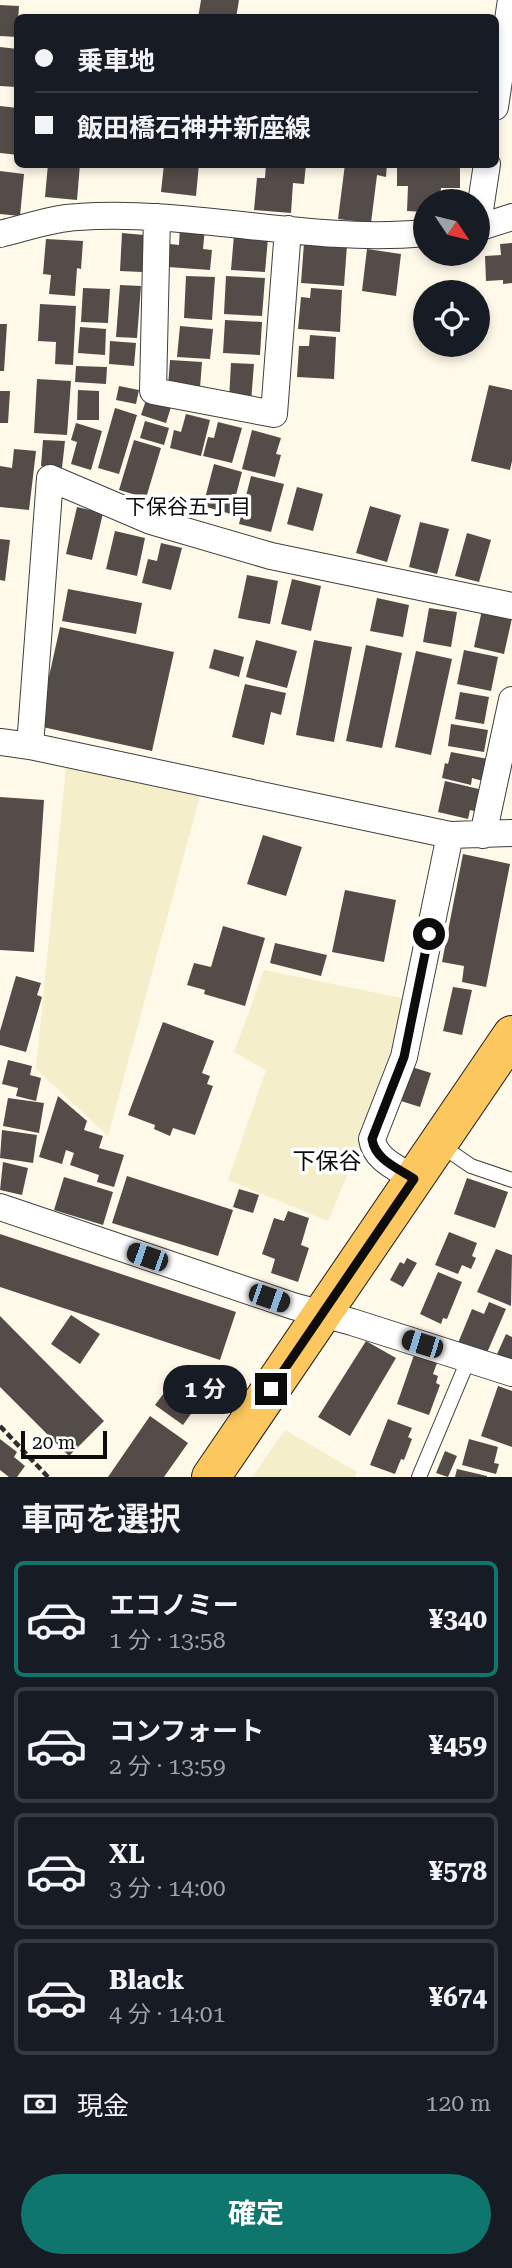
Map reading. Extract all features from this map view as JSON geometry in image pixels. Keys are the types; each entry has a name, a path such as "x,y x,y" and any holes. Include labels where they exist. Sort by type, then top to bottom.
{"main road":[{"path":"211,1477 512,1035"}],"street":[{"path":"499,80 511,0"},
{"path":"483,189 485,168"},
{"path":"0,234 76,216 157,217 349,236 413,233"},
{"path":"157,217 153,391 274,414 288,229"},
{"path":"490,224 512,217"},
{"path":"30,746 50,478 151,521 271,556 512,606"},
{"path":"483,835 512,700"},
{"path":"0,741 450,835 512,834"},
{"path":"414,1179 381,1157 374,1150 372,1139 404,1057 450,835"},
{"path":"0,1207 293,1306 512,1373"}],"lane":[{"path":"439,1144 471,1166 512,1180"},
{"path":"418,1477 469,1358"}],"path":[{"path":"0,1426 48,1477"}],"shaded area":[{"path":"66,767 201,792 108,1136 36,1069"},
{"path":"264,970 406,999 369,1124 328,1221 228,1180 266,1070 234,1052"},
{"path":"285,1430 357,1472 355,1477 252,1477"}],"building":[{"path":"201,0 239,0 237,14 199,14"},
{"path":"0,5 19,6 18,14 14,14 14,37 0,36"},
{"path":"0,47 14,49 14,87 0,86"},
{"path":"0,106 14,108 14,155 0,153"},
{"path":"48,168 80,168 77,200 45,197"},
{"path":"164,168 199,168 196,196 161,192"},
{"path":"266,168 306,168 304,184 293,183 291,213 254,210 257,178 265,178"},
{"path":"344,168 387,168 386,177 377,175 371,223 338,219"},
{"path":"397,168 460,168 460,188 413,189 413,211 407,211 408,186 397,186"},
{"path":"0,171 24,174 20,216 0,214"},
{"path":"180,226 205,228 203,249 212,250 210,270 168,267 170,244 179,245"},
{"path":"122,233 144,235 142,272 120,271"},
{"path":"234,235 268,238 265,272 231,270"},
{"path":"46,239 83,241 75,296 49,294 51,275 43,274"},
{"path":"304,243 347,245 344,286 301,283"},
{"path":"512,243 512,283 486,280 485,266 490,266 490,256 501,255 500,244"},
{"path":"367,249 401,254 396,296 362,291"},
{"path":"186,276 215,277 212,320 184,318"},
{"path":"226,276 265,278 262,316 224,314"},
{"path":"120,285 141,286 137,338 116,337"},
{"path":"83,288 110,289 108,323 81,322"},
{"path":"311,288 342,290 340,332 298,329 301,297 310,298"},
{"path":"40,304 76,306 73,365 55,364 56,342 38,341"},
{"path":"225,320 262,322 260,355 223,353"},
{"path":"0,324 7,324 4,371 0,371"},
{"path":"180,326 213,329 210,359 177,357"},
{"path":"80,327 106,329 105,355 78,353"},
{"path":"310,335 336,337 334,379 297,377 299,346 309,346"},
{"path":"110,341 136,343 134,366 109,364"},
{"path":"170,360 202,362 200,388 168,386"},
{"path":"231,363 254,364 251,402 229,400"},
{"path":"76,366 107,367 106,384 75,382"},
{"path":"37,379 71,381 67,435 34,433"},
{"path":"489,385 512,390 510,470 471,461"},
{"path":"119,386 139,390 136,404 116,400"},
{"path":"78,390 99,391 99,420 77,420"},
{"path":"0,391 10,391 8,423 0,423"},
{"path":"146,400 171,407 166,423 141,415"},
{"path":"115,408 137,415 119,474 98,468"},
{"path":"186,414 210,420 201,456 170,448 174,430 181,432"},
{"path":"145,421 169,428 164,445 140,438"},
{"path":"218,422 242,428 232,463 203,456 208,437 214,438"},
{"path":"76,423 102,431 91,470 71,464 77,442 71,440"},
{"path":"252,430 281,438 276,454 281,455 275,477 242,469"},
{"path":"43,440 65,441 62,468 41,466"},
{"path":"134,440 161,448 146,498 119,490"},
{"path":"14,449 36,451 29,510 0,507 0,466 12,468"},
{"path":"214,464 242,472 231,514 203,506"},
{"path":"251,476 284,484 271,532 239,524"},
{"path":"297,487 323,494 313,531 287,524"},
{"path":"370,506 401,515 387,562 356,553"},
{"path":"77,507 103,513 92,560 66,554"},
{"path":"420,522 449,529 437,574 409,567"},
{"path":"115,531 145,538 137,576 106,569"},
{"path":"467,533 491,540 479,582 455,576"},
{"path":"0,539 10,540 5,581 0,580"},
{"path":"161,543 182,548 171,590 142,583 148,559 157,561"},
{"path":"247,575 278,581 270,624 238,618"},
{"path":"292,579 321,586 311,631 281,624"},
{"path":"68,589 142,603 136,634 62,621"},
{"path":"377,598 409,605 403,637 370,631"},
{"path":"429,608 457,612 451,647 423,642"},
{"path":"482,610 512,618 504,654 474,647"},
{"path":"60,627 174,652 152,751 38,726"},
{"path":"256,640 297,651 287,688 246,677"},
{"path":"314,640 352,647 334,742 296,735"},
{"path":"366,645 402,653 382,748 346,741"},
{"path":"214,649 244,657 239,677 209,668"},
{"path":"464,650 498,657 491,691 457,684"},
{"path":"416,651 452,659 431,755 395,747"},
{"path":"245,684 286,693 281,715 271,712 264,745 232,737"},
{"path":"460,692 489,697 484,724 455,719"},
{"path":"451,724 488,730 484,752 448,746"},
{"path":"451,752 488,759 483,781 472,778 471,785 442,778"},
{"path":"445,781 483,790 478,812 470,810 468,819 438,812"},
{"path":"0,797 44,800 34,952 0,950"},
{"path":"263,835 302,847 286,896 247,884"},
{"path":"463,854 510,864 486,987 462,982 464,966 442,962"},
{"path":"345,890 396,900 384,962 332,952"},
{"path":"223,926 265,938 245,1006 204,994 205,990 187,985 194,963 211,967"},
{"path":"275,943 327,955 321,976 270,963"},
{"path":"16,976 41,983 37,995 42,997 26,1052 0,1045 0,1031"},
{"path":"453,987 472,990 462,1035 443,1031"},
{"path":"163,1022 214,1041 202,1073 210,1076 207,1084 213,1086 195,1135 173,1128 170,1136 154,1129 155,1125 128,1115"},
{"path":"8,1060 32,1066 30,1075 41,1078 36,1101 16,1096 18,1088 2,1084"},
{"path":"412,1067 431,1073 420,1107 401,1101"},
{"path":"58,1096 87,1121 84,1130 103,1136 99,1148 124,1155 114,1187 97,1182 99,1175 70,1165 74,1153 66,1150 62,1164 39,1157"},
{"path":"8,1098 44,1103 39,1133 3,1126"},
{"path":"2,1130 37,1135 33,1163 0,1158"},
{"path":"3,1162 28,1168 22,1195 0,1190"},
{"path":"127,1176 233,1210 218,1256 112,1223"},
{"path":"64,1177 113,1192 103,1225 54,1210"},
{"path":"467,1178 508,1192 495,1228 454,1214"},
{"path":"239,1189 259,1195 253,1213 233,1207"},
{"path":"288,1211 309,1218 301,1245 309,1248 298,1282 271,1273 275,1259 262,1254 274,1218 284,1221"},
{"path":"449,1232 477,1243 472,1256 476,1258 471,1269 462,1265 458,1274 435,1265"},
{"path":"0,1234 236,1312 220,1360 0,1287"},
{"path":"496,1249 512,1255 511,1306 477,1292"},
{"path":"407,1258 417,1263 403,1287 390,1280 400,1262 404,1264"},
{"path":"438,1272 462,1282 447,1319 443,1318 441,1324 420,1314"},
{"path":"489,1302 506,1309 486,1355 458,1343 472,1309 484,1314"},
{"path":"71,1315 100,1334 80,1364 51,1344"},
{"path":"0,1316 104,1421 69,1456 0,1387"},
{"path":"506,1334 512,1337 512,1369 494,1361"},
{"path":"366,1341 396,1358 350,1436 318,1417"},
{"path":"414,1355 437,1363 433,1374 438,1376 436,1383 440,1385 429,1415 397,1404"},
{"path":"181,1370 208,1390 183,1425 155,1405"},
{"path":"498,1386 512,1391 512,1447 481,1436"},
{"path":"150,1416 188,1443 164,1477 108,1477"},
{"path":"388,1419 412,1428 408,1437 412,1439 395,1474 370,1465"},
{"path":"0,1439 17,1452 14,1457 25,1466 17,1477 9,1477 0,1470"},
{"path":"469,1439 498,1447 494,1463 499,1464 496,1474 462,1465"},
{"path":"445,1451 457,1456 448,1477 436,1473"},
{"path":"457,1469 487,1476 487,1477 455,1477"}],"district":[{"name":"下保谷五丁目","path":"188,507"},
{"name":"下保谷","path":"327,1161"}],"route":[{"path":"271,1389 414,1179 381,1157 374,1150 372,1139 404,1057 429,934"}]}
